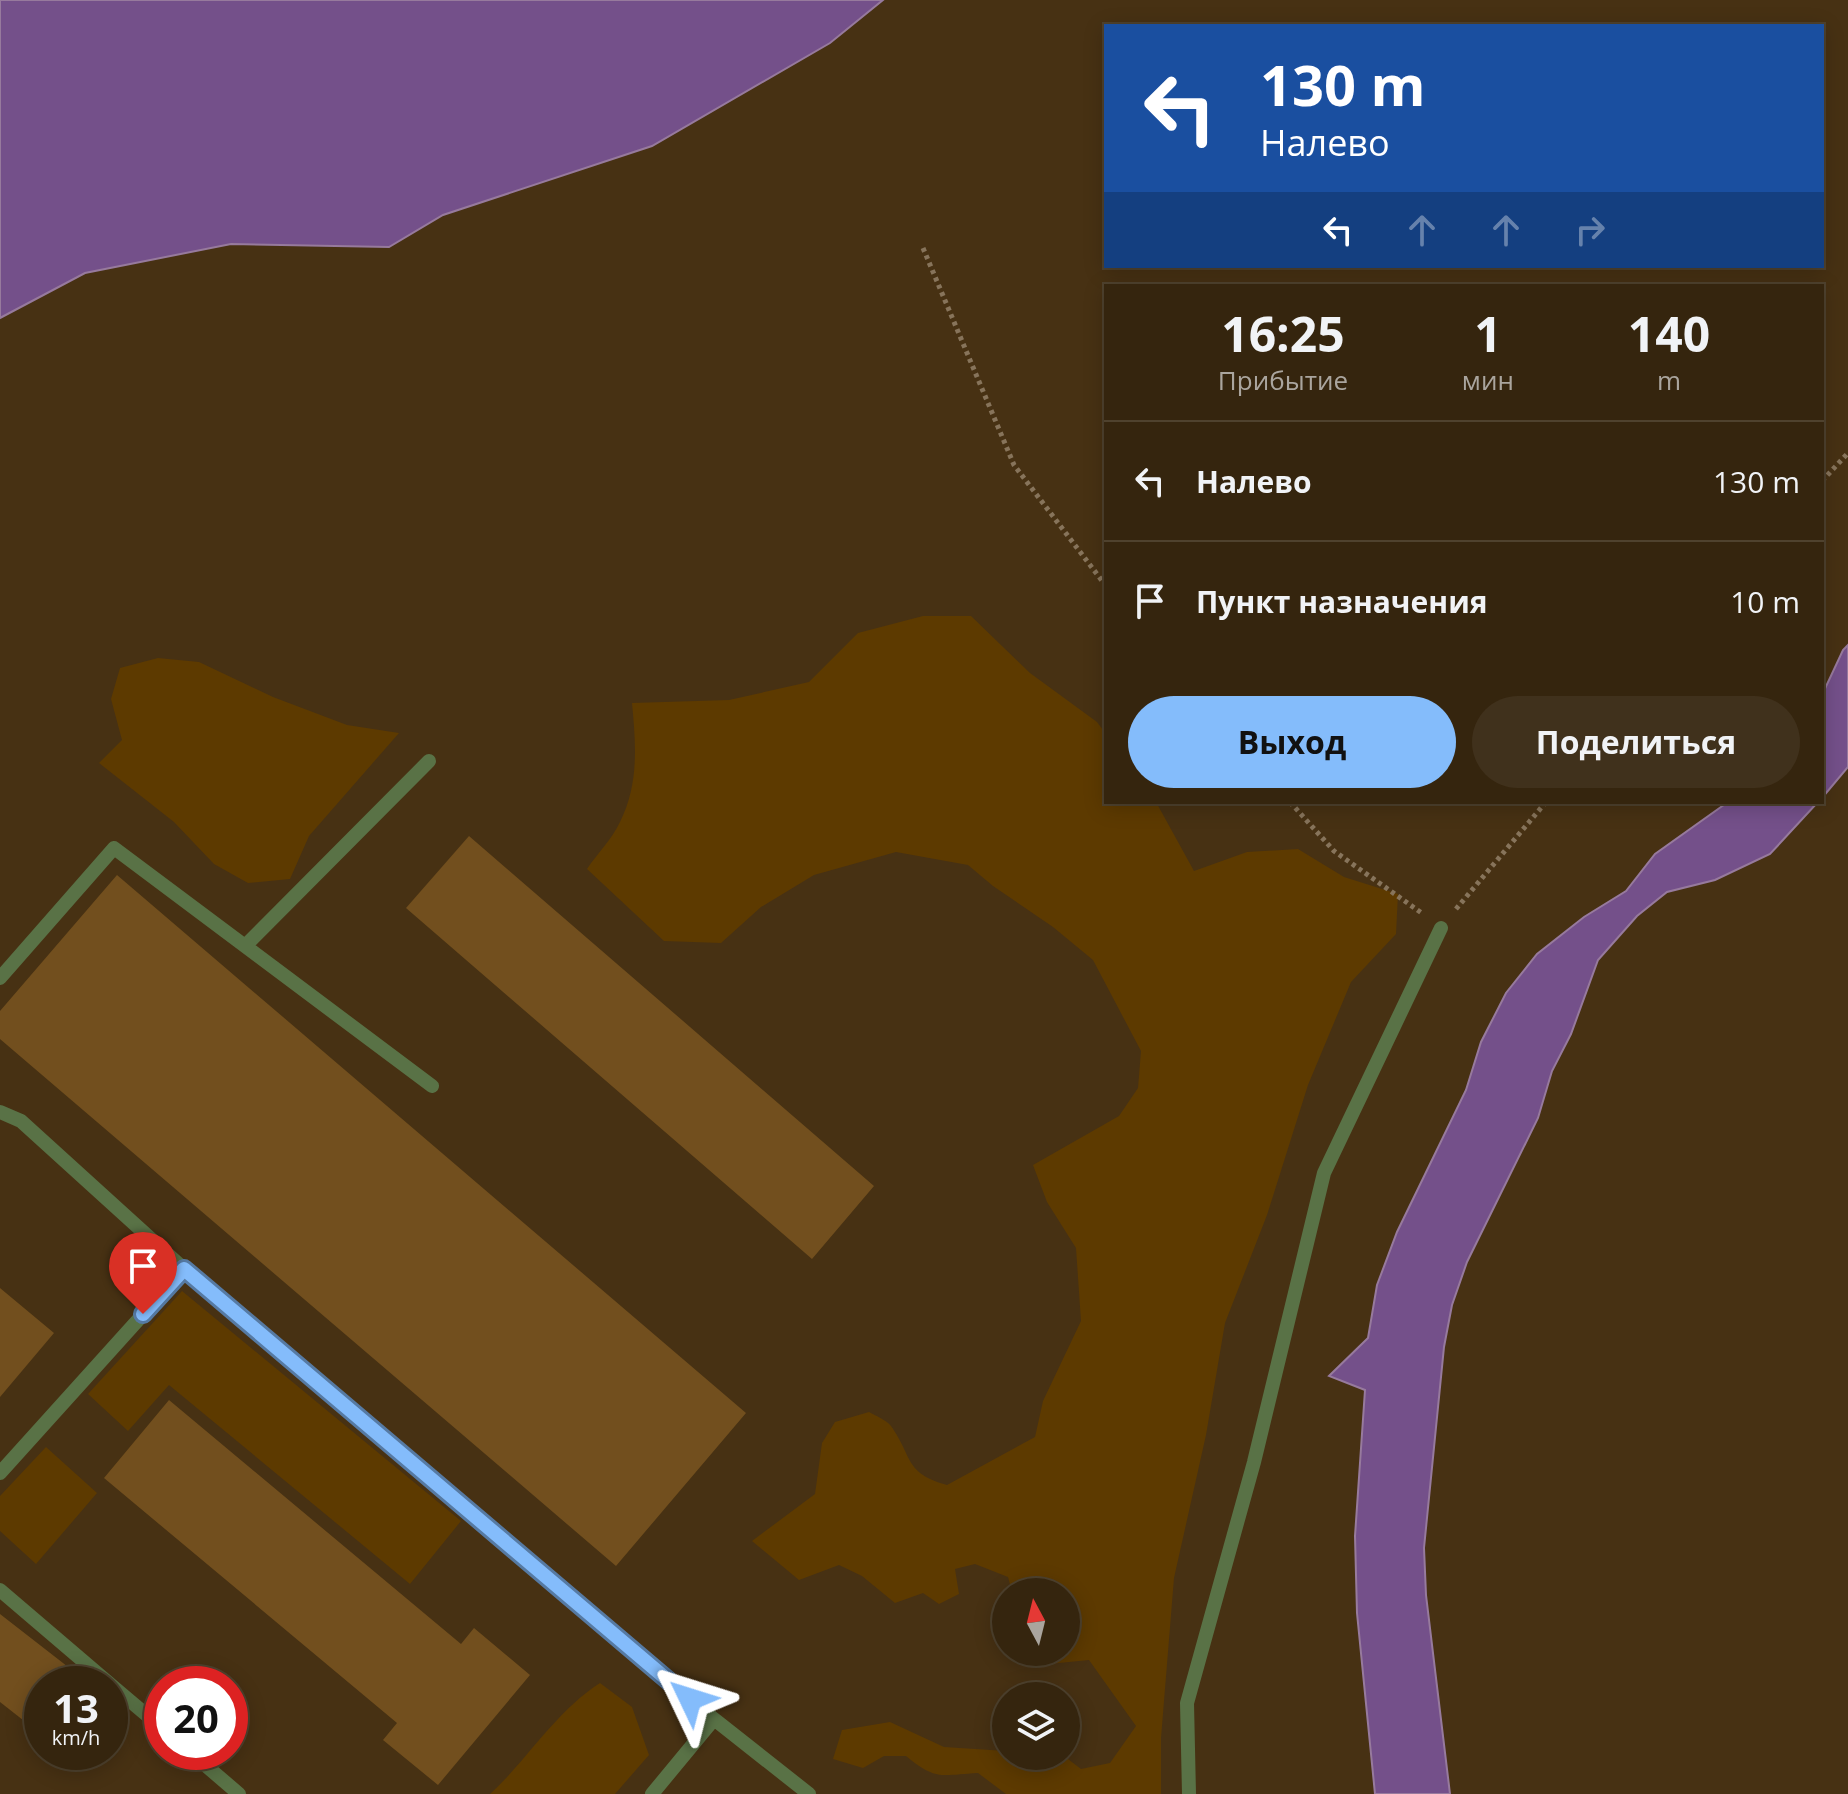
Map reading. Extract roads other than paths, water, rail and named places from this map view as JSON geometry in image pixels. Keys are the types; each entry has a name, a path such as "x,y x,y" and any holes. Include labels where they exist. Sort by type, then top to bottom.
{"lane":[{"path":"245,946 429,761"},
{"path":"0,978 114,848 432,1086"},
{"path":"1189,1794 1187,1703 1254,1462 1324,1173 1441,928"},
{"path":"0,1112 21,1121 184,1269 714,1719 809,1794"},
{"path":"0,1473 184,1269"},
{"path":"0,1590 89,1666"},
{"path":"128,1699 144,1713"},
{"path":"652,1794 714,1719"},
{"path":"211,1770 239,1794"}]}
